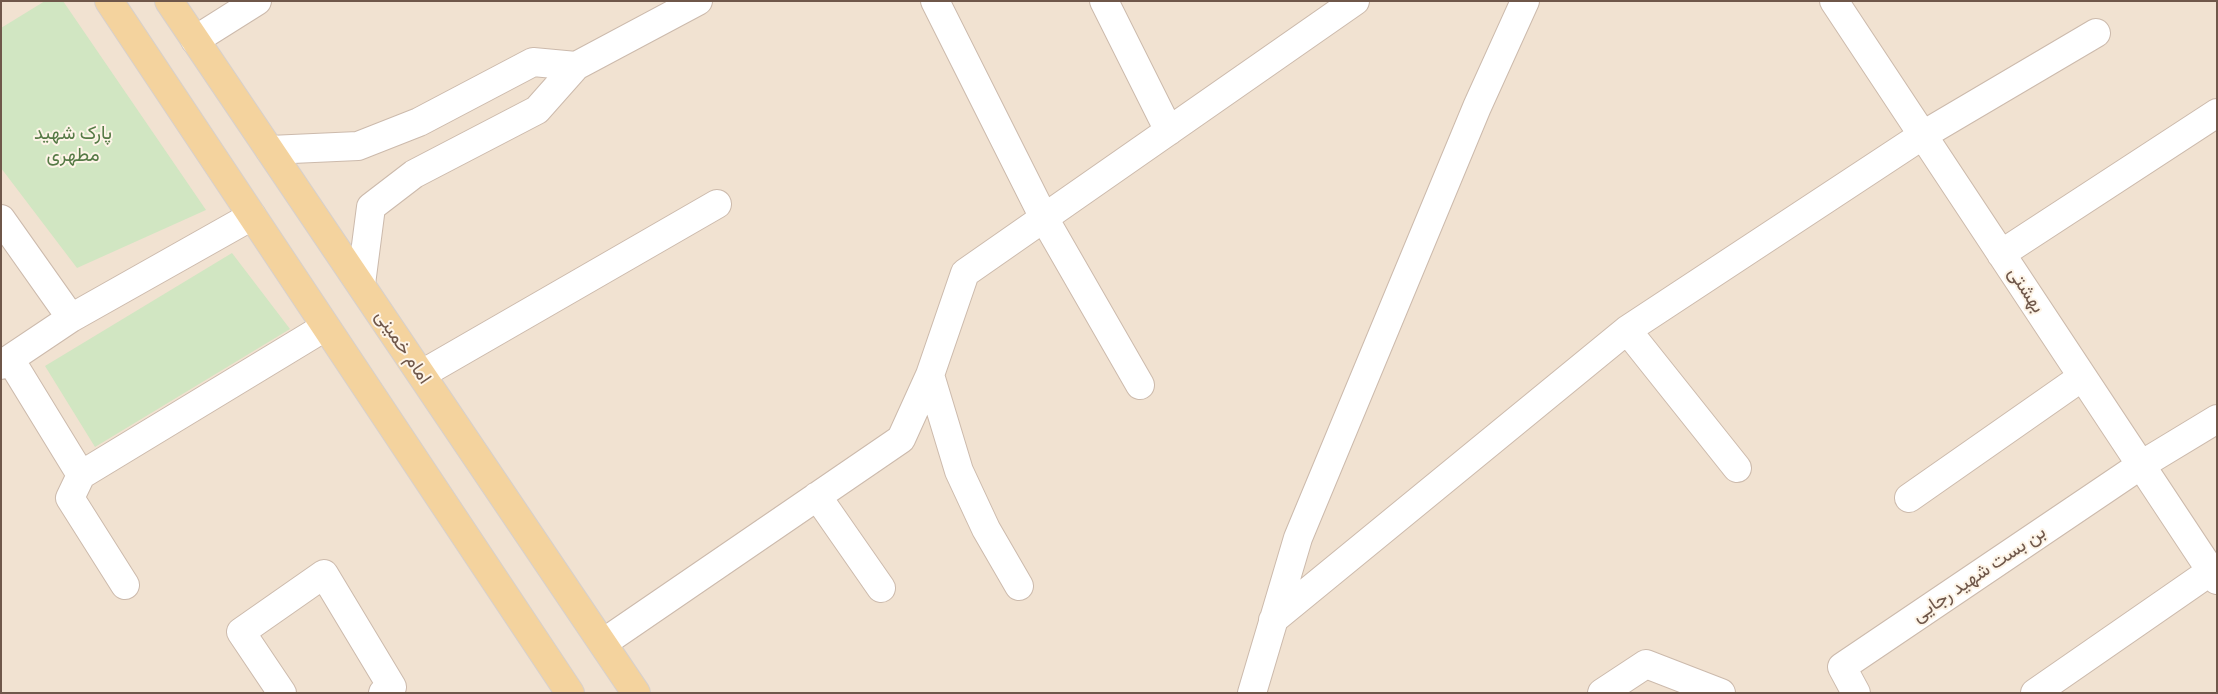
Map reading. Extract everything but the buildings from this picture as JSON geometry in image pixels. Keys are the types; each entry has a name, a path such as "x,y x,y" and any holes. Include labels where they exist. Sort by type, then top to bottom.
{"main road":[{"path":"109,1 570,693"},
{"name":"امام خمینی","path":"169,1 636,693"}],"street":[{"path":"195,40 257,1"},
{"path":"361,284 370,207 414,174 537,110 576,66 698,1"},
{"path":"935,1 1044,218 1140,385"},
{"path":"1104,1 1169,131"},
{"path":"603,643 902,439 930,375 965,273 1355,1"},
{"path":"1252,693 1298,538 1478,107 1525,1"},
{"name":"بهشتی","path":"1834,1 2214,575"},
{"path":"1273,620 1628,330 1923,135 2096,33"},
{"path":"270,150 358,146 419,122 533,62 576,66"},
{"path":"2002,254 2217,113"},
{"path":"422,374 717,204"},
{"path":"81,475 6,362 71,318 252,216"},
{"path":"1,219 71,318"},
{"path":"125,585 70,498 81,475 325,327"},
{"path":"1628,330 1738,468"},
{"path":"930,375 959,471 986,529 1019,586"},
{"path":"1909,498 2082,377"},
{"path":"2141,465 2217,419"},
{"name":"بن بست شهید رجایی","path":"1856,693 1842,667 2141,465"},
{"path":"817,496 880,588"},
{"path":"282,693 241,632 324,574 392,687 383,693"},
{"path":"2035,693 2214,575"},
{"path":"1602,693 1646,664 1721,693"}],"shaded area":[{"path":"1,1 2217,1 2217,693 1,693"}],"green space":[{"name":"پارک شهید مطهری","path":"45,1 63,1 206,210 77,268 1,168 1,28"},
{"path":"232,253 290,329 95,447 45,366"}]}
